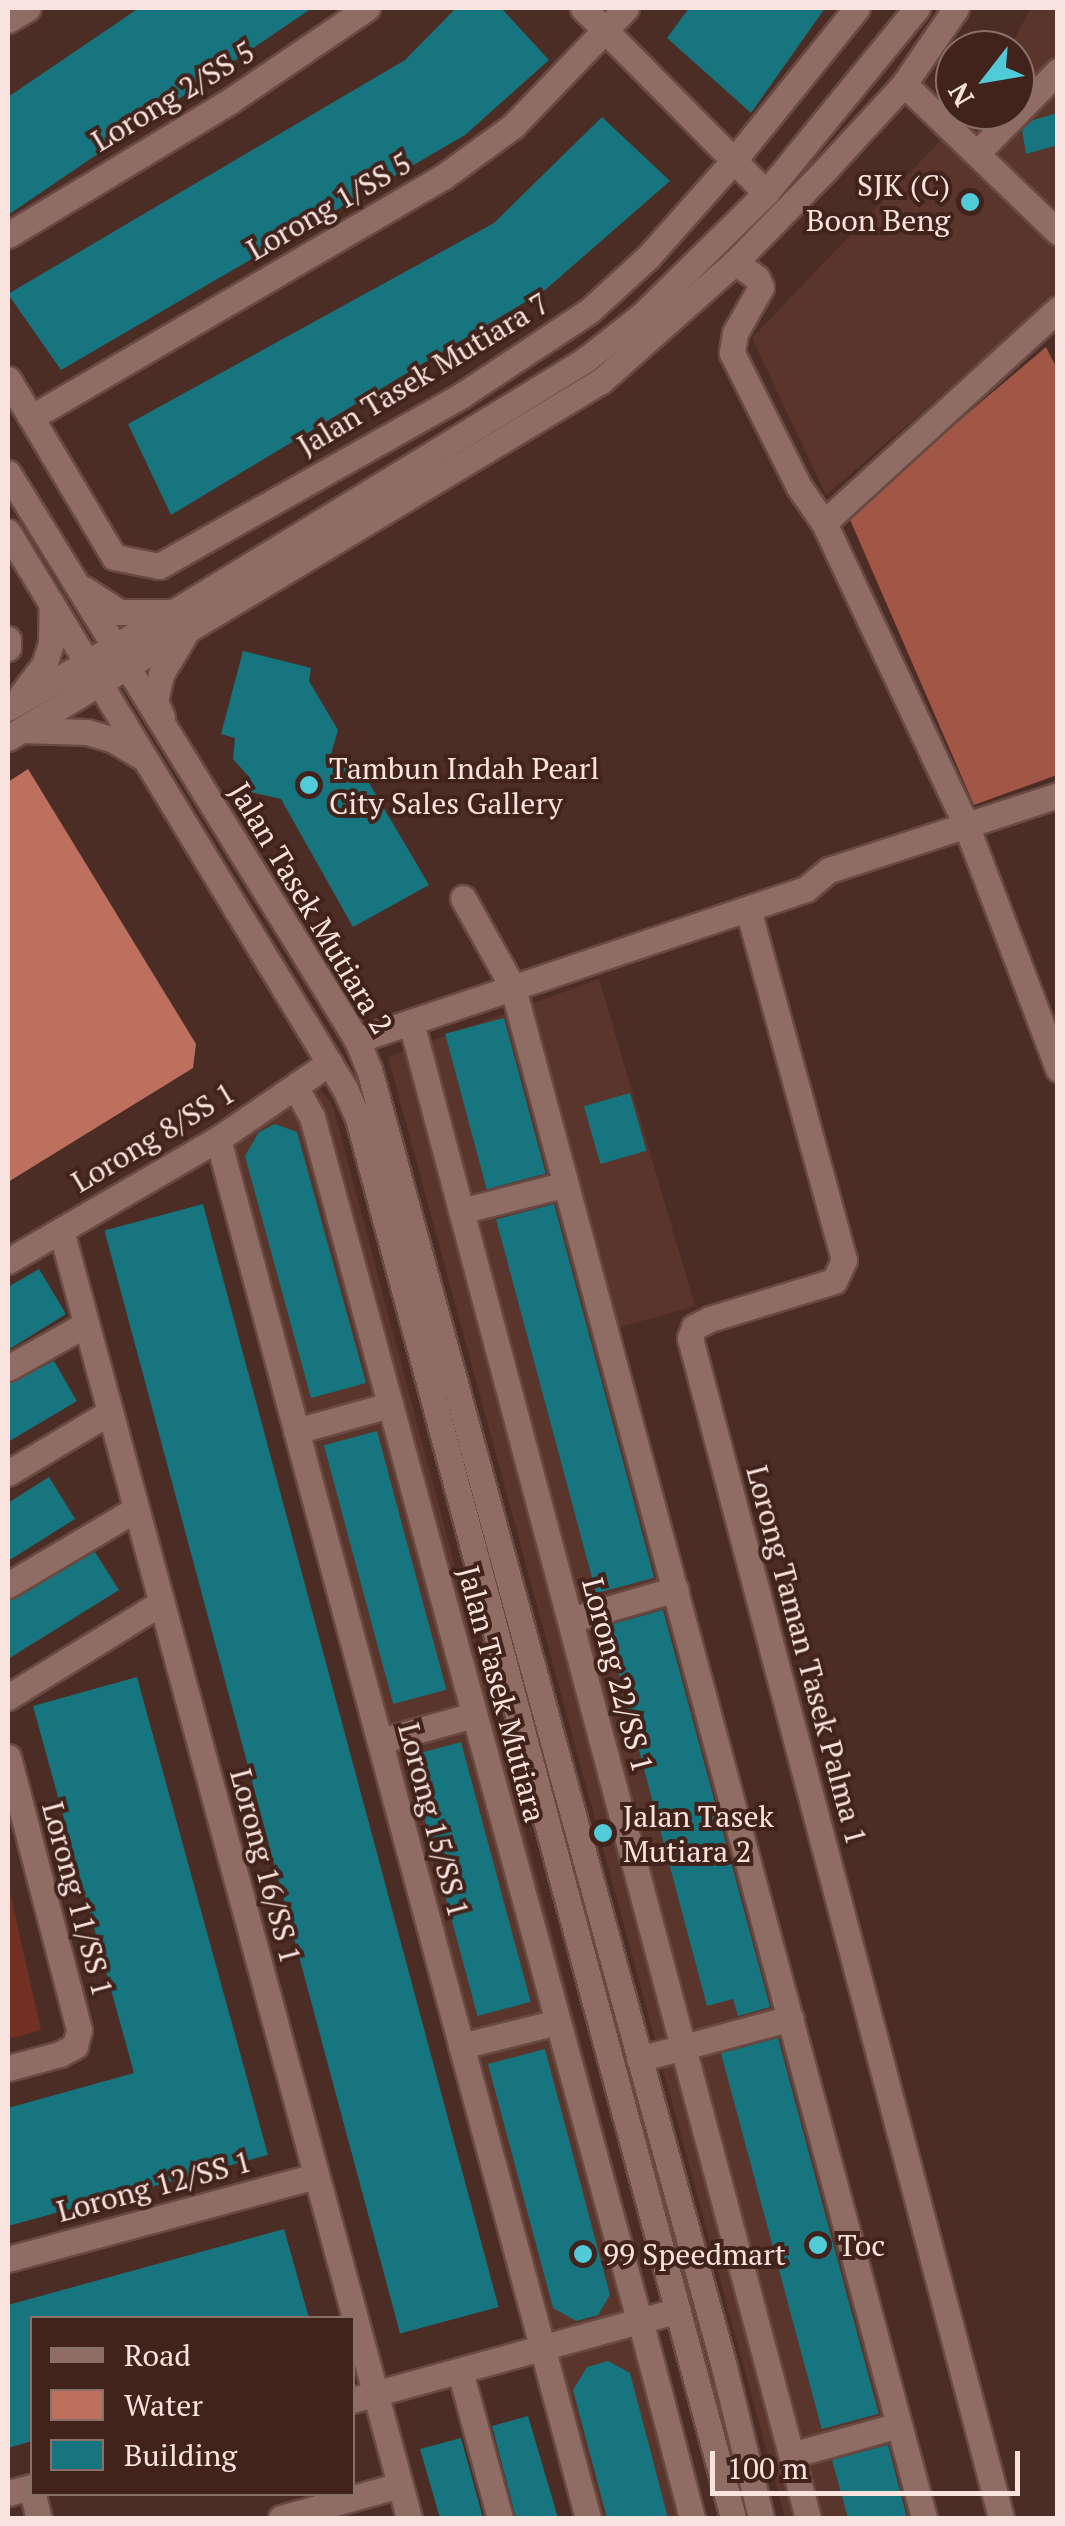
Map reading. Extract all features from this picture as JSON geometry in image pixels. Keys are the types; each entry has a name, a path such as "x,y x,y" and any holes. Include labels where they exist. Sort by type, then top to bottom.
{"street":[{"path":"8,20 28,8"},
{"name":"Lorong 2/SS 5","path":"8,235 230,101 368,8"},
{"path":"584,8 766,193"},
{"name":"Lorong 1/SS 5","path":"32,418 443,177 513,126 626,8"},
{"name":"Jalan Tasek Mutiara 7","path":"8,378 114,557 135,565 159,566 462,395 589,310 648,258 735,159 856,8"},
{"path":"171,741 156,701 160,674 181,622 585,360 642,315 766,193 917,8"},
{"path":"14,734 118,656 601,381 735,262 904,84 956,8"},
{"path":"978,152 1058,71"},
{"path":"904,84 1058,232"},
{"path":"735,262 761,287 735,333 732,353 799,486 824,523 966,825 1058,1069"},
{"path":"824,523 1058,309"},
{"name":"Jalan Tasek Mutiara 2","path":"8,474 357,1040 369,1068 724,2367 761,2518"},
{"path":"8,532 329,1063 358,1118 733,2518"},
{"path":"70,575 99,602 119,612 181,622"},
{"path":"8,708 44,665 51,643 52,604"},
{"path":"8,639 8,648"},
{"path":"8,708 94,671"},
{"path":"14,734 87,732 112,739 148,761"},
{"path":"357,1040 806,890 829,870 1058,795"},
{"path":"462,898 513,988 924,2518"},
{"name":"Lorong Taman Tasek Palma 1","path":"748,909 844,1260 834,1281 710,1319 694,1326 690,1338 1001,2518"},
{"name":"Lorong 22/SS 1","path":"411,1022 808,2518"},
{"name":"Lorong 8/SS 1","path":"8,1262 218,1139 329,1063"},
{"name":"Jalan Tasek Mutiara","path":"296,1088 312,1117 692,2518"},
{"name":"Lorong 15/SS 1","path":"218,1139 462,2046 554,2347 588,2518"},
{"path":"461,1211 563,1185"},
{"name":"Lorong 16/SS 1","path":"60,1230 316,2176 347,2316"},
{"path":"8,1368 86,1324"},
{"path":"296,1431 390,1405"},
{"path":"8,1473 110,1412"},
{"path":"8,1585 136,1509"},
{"path":"570,1620 676,1589"},
{"path":"8,1697 162,1603"},
{"path":"380,1742 474,1715"},
{"name":"Lorong 11/SS 1","path":"8,1758 79,2030 75,2046 8,2068"},
{"path":"638,2059 791,2018"},
{"path":"462,2046 557,2022"},
{"name":"Lorong 12/SS 1","path":"8,2259 316,2176"},
{"path":"682,2318 692,2285 692,2250"},
{"path":"364,2396 554,2347 579,2334 642,2328 682,2318"},
{"path":"682,2318 724,2367"},
{"name":"Lorong 16/SS 1","path":"355,2355 364,2396 409,2518"},
{"path":"460,2371 500,2518"},
{"path":"791,2455 898,2425"},
{"path":"281,2518 314,2514 400,2486"},
{"path":"24,2489 39,2518"}],"shaded area":[{"name":"SJK (C) Boon Beng","path":"1031,8 1057,8 1057,295 826,495 752,338 951,130 1035,130 1035,30 1019,30"},
{"path":"1046,347 1058,371 1057,775 974,805 848,515"},
{"path":"599,979 695,1306 613,1329 930,2518 785,2518 388,1057"},
{"path":"301,1064 333,1106 707,2518 602,2518 223,1119"},
{"path":"8,1884 41,2030 8,2039"}],"water":[{"path":"28,769 196,1044 193,1068 8,1182 8,782"}],"building":[{"path":"139,8 312,8 8,215 8,97"},
{"path":"456,8 501,8 549,60 465,135 61,370 8,294 405,60"},
{"path":"689,8 825,8 751,113 667,38"},
{"path":"1058,113 1058,145 1026,154 1022,130 1035,130 1035,119"},
{"path":"602,117 670,181 545,290 171,515 128,424 494,223"},
{"name":"Tambun Indah Pearl City Sales Gallery","path":"243,651 311,668 309,681 338,730 328,764 362,771 429,885 353,927 281,799 246,791 250,778 233,759 235,738 221,734"},
{"path":"504,1018 546,1174 487,1189 445,1034"},
{"path":"630,1093 647,1151 600,1164 584,1106"},
{"path":"275,1124 297,1132 366,1383 311,1398 245,1156 259,1132"},
{"path":"203,1204 499,2307 400,2333 104,1230"},
{"path":"554,1204 654,1578 596,1593 496,1220"},
{"path":"39,1269 66,1314 8,1350 8,1287"},
{"path":"54,1361 77,1401 8,1442 8,1384"},
{"path":"377,1431 446,1690 393,1704 324,1445"},
{"path":"49,1477 75,1519 8,1561 8,1503"},
{"path":"95,1552 119,1590 8,1659 8,1601"},
{"path":"663,1610 770,2007 738,2016 733,1999 707,2006 606,1626"},
{"path":"137,1677 268,2155 8,2226 8,2108 134,2073 33,1706"},
{"path":"461,1742 531,2002 477,2016 408,1756"},
{"path":"778,2038 879,2414 822,2429 721,2053"},
{"path":"545,2049 610,2295 598,2315 576,2321 553,2308 488,2064"},
{"path":"284,2229 308,2316 30,2316 30,2442 8,2448 8,2305"},
{"path":"608,2361 630,2373 668,2518 607,2518 573,2390 587,2367"},
{"path":"528,2416 558,2518 516,2518 492,2426"},
{"path":"461,2438 483,2518 440,2518 420,2449"},
{"path":"888,2445 907,2518 848,2518 832,2460"}],"place":[{"name":"SJK (C) Boon Beng","path":"970,202"},
{"name":"Tambun Indah Pearl City Sales Gallery","path":"309,785"},
{"name":"Jalan Tasek Mutiara 2","path":"603,1833"},
{"name":"Toc","path":"818,2245"},
{"name":"99 Speedmart","path":"583,2254"}]}
